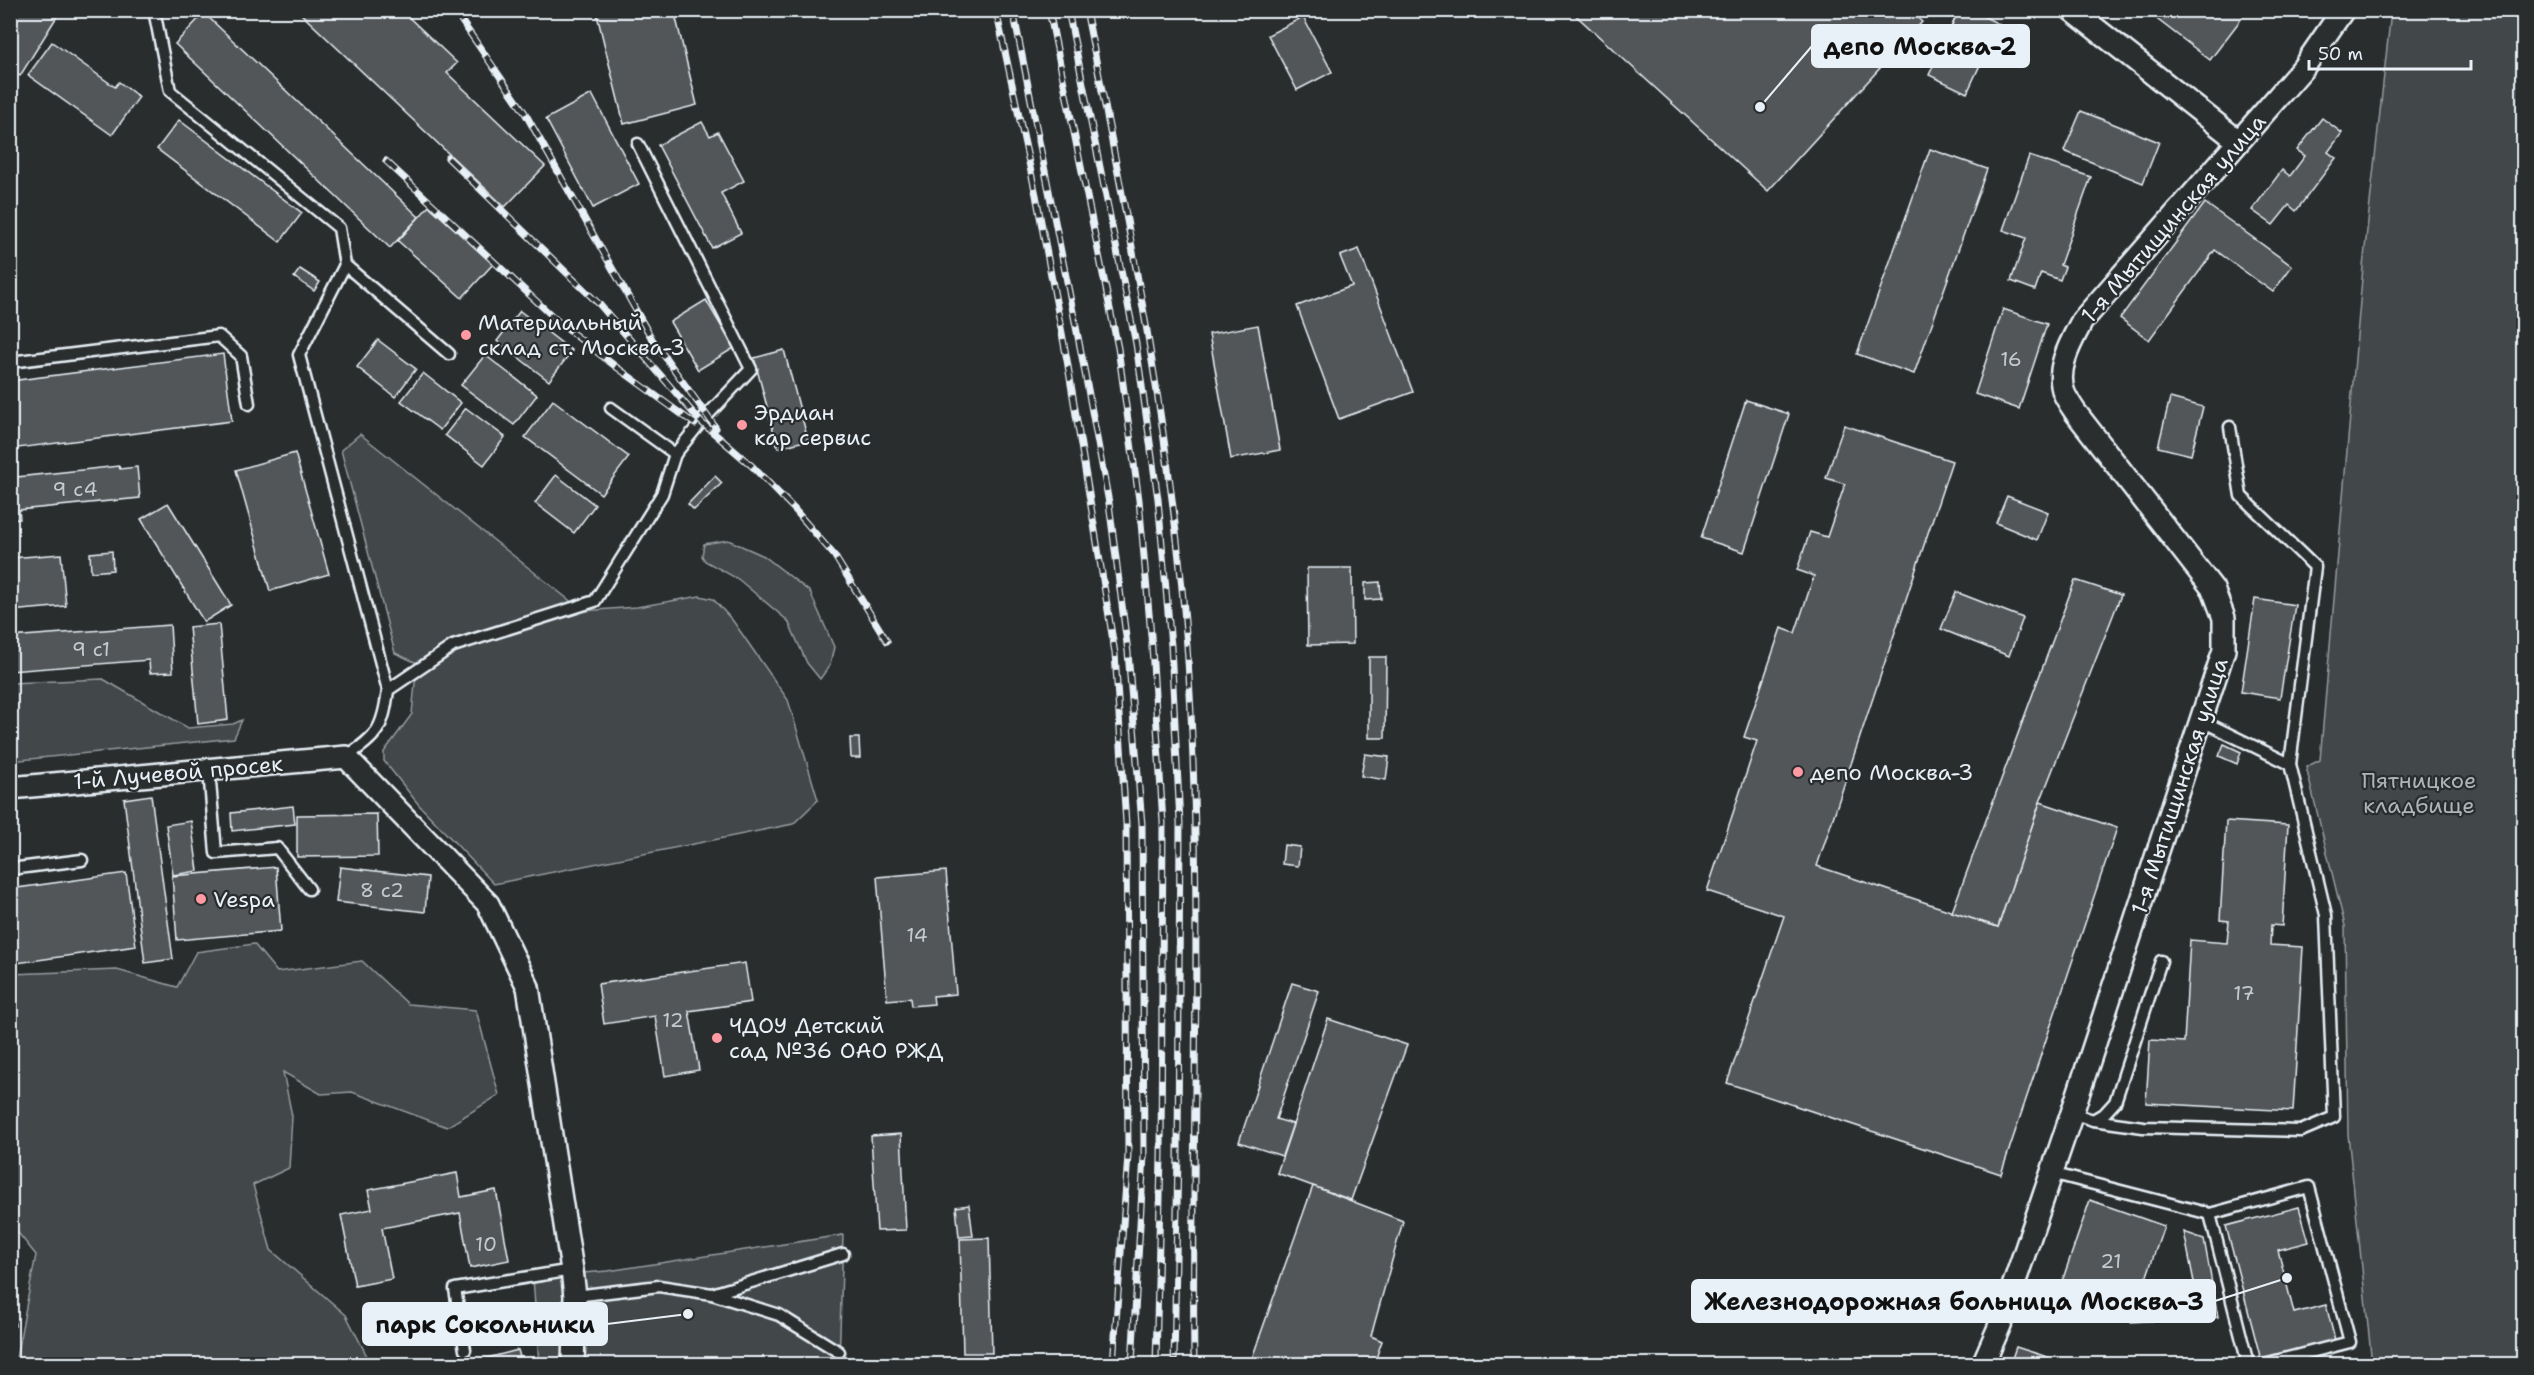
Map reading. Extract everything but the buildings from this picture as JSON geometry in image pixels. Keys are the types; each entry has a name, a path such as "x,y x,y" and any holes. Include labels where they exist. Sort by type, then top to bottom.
{"street":[{"path":"2072,10 2238,141"},
{"name":"1-я Мытищинская улица","path":"1983,1365 2000,1325 2072,1113 2224,650 2224,618 2212,589 2076,413 2064,392 2062,370 2069,346 2082,321 2302,68 2343,10"},
{"path":"346,757 488,904 528,987 572,1270 575,1296 573,1365"},
{"name":"1-й Лучевой просек","path":"10,788 346,757"}],"lane":[{"path":"154,10 170,91 339,228 345,265 299,355 388,690 384,718 372,740 346,757"},
{"path":"388,690 453,646 595,600 662,494 675,454 701,422 751,369 638,144"},
{"path":"345,265 449,354"},
{"path":"10,362 219,336 242,356 249,404"},
{"path":"611,408 675,454"},
{"path":"2072,1113 2093,1120 2143,1127 2301,1131 2334,1118 2326,915 2290,764 2315,567 2241,496 2230,427"},
{"path":"2200,720 2290,764"},
{"path":"209,770 216,853 277,848 309,889"},
{"path":"10,869 82,860"},
{"path":"2093,1120 2105,1113 2115,1102 2161,961"},
{"path":"2051,1173 2210,1214 2309,1187 2350,1342 2264,1365"},
{"path":"2210,1214 2248,1365"},
{"path":"712,1294 843,1254"},
{"path":"465,1350 455,1289 572,1270"},
{"path":"575,1296 659,1286 712,1294 778,1315 839,1353"}],"green space":[{"name":"Пятницкое кладбище","path":"2391,11 2523,11 2523,1364 2372,1364 2348,1134 2345,926 2306,767 2320,760 2363,267"},
{"path":"360,434 583,611 637,607 700,596 713,599 733,621 788,700 818,800 793,824 494,884 419,805 384,761 384,752 412,714 417,663 395,653 341,450"},
{"path":"728,540 764,556 810,592 834,647 830,665 820,679 807,663 788,621 738,579 705,561 702,556 704,544"},
{"path":"103,679 188,728 233,724 242,720 234,738 11,761 11,683"},
{"path":"254,944 277,972 362,961 408,1004 476,1010 499,1095 447,1127 352,1092 321,1094 283,1072 292,1116 289,1168 253,1185 271,1250 346,1315 371,1364 15,1364 36,1255 11,1224 11,974 117,970 177,987 196,952"},
{"path":"843,1235 839,1364 539,1364 533,1277 608,1271"}],"railway":[{"path":"454,10 525,113 652,339 716,428"},
{"path":"996,10 1036,195 1067,360 1115,653 1126,824 1128,1155 1113,1364"},
{"path":"1013,10 1109,503 1128,652 1142,824 1144,1155 1132,1364"},
{"path":"1049,10 1118,348 1139,500 1152,647 1163,823 1161,1156 1156,1364"},
{"path":"1068,10 1136,344 1158,499 1171,646 1180,823 1174,1364"},
{"path":"1086,10 1132,247 1159,406 1180,566 1187,646 1195,825 1196,915 1194,1364"},
{"path":"448,158 600,305 701,422 752,466 795,510 834,555 887,641"},
{"path":"386,161 562,325 695,424"}],"place":[{"name":"депо Москва-2","path":"1760,107"},
{"name":"Материальный склад ст. Москва-3","path":"466,335"},
{"name":"Эрдиан кар сервис","path":"742,425"},
{"name":"депо Москва-3","path":"1798,772"},
{"name":"Vespa","path":"201,899"},
{"name":"ЧДОУ Детский сад №36 ОАО РЖД","path":"717,1038"},
{"name":"Железнодорожная больница Москва-3","path":"2287,1278"},
{"name":"парк Сокольники","path":"688,1314"}]}
